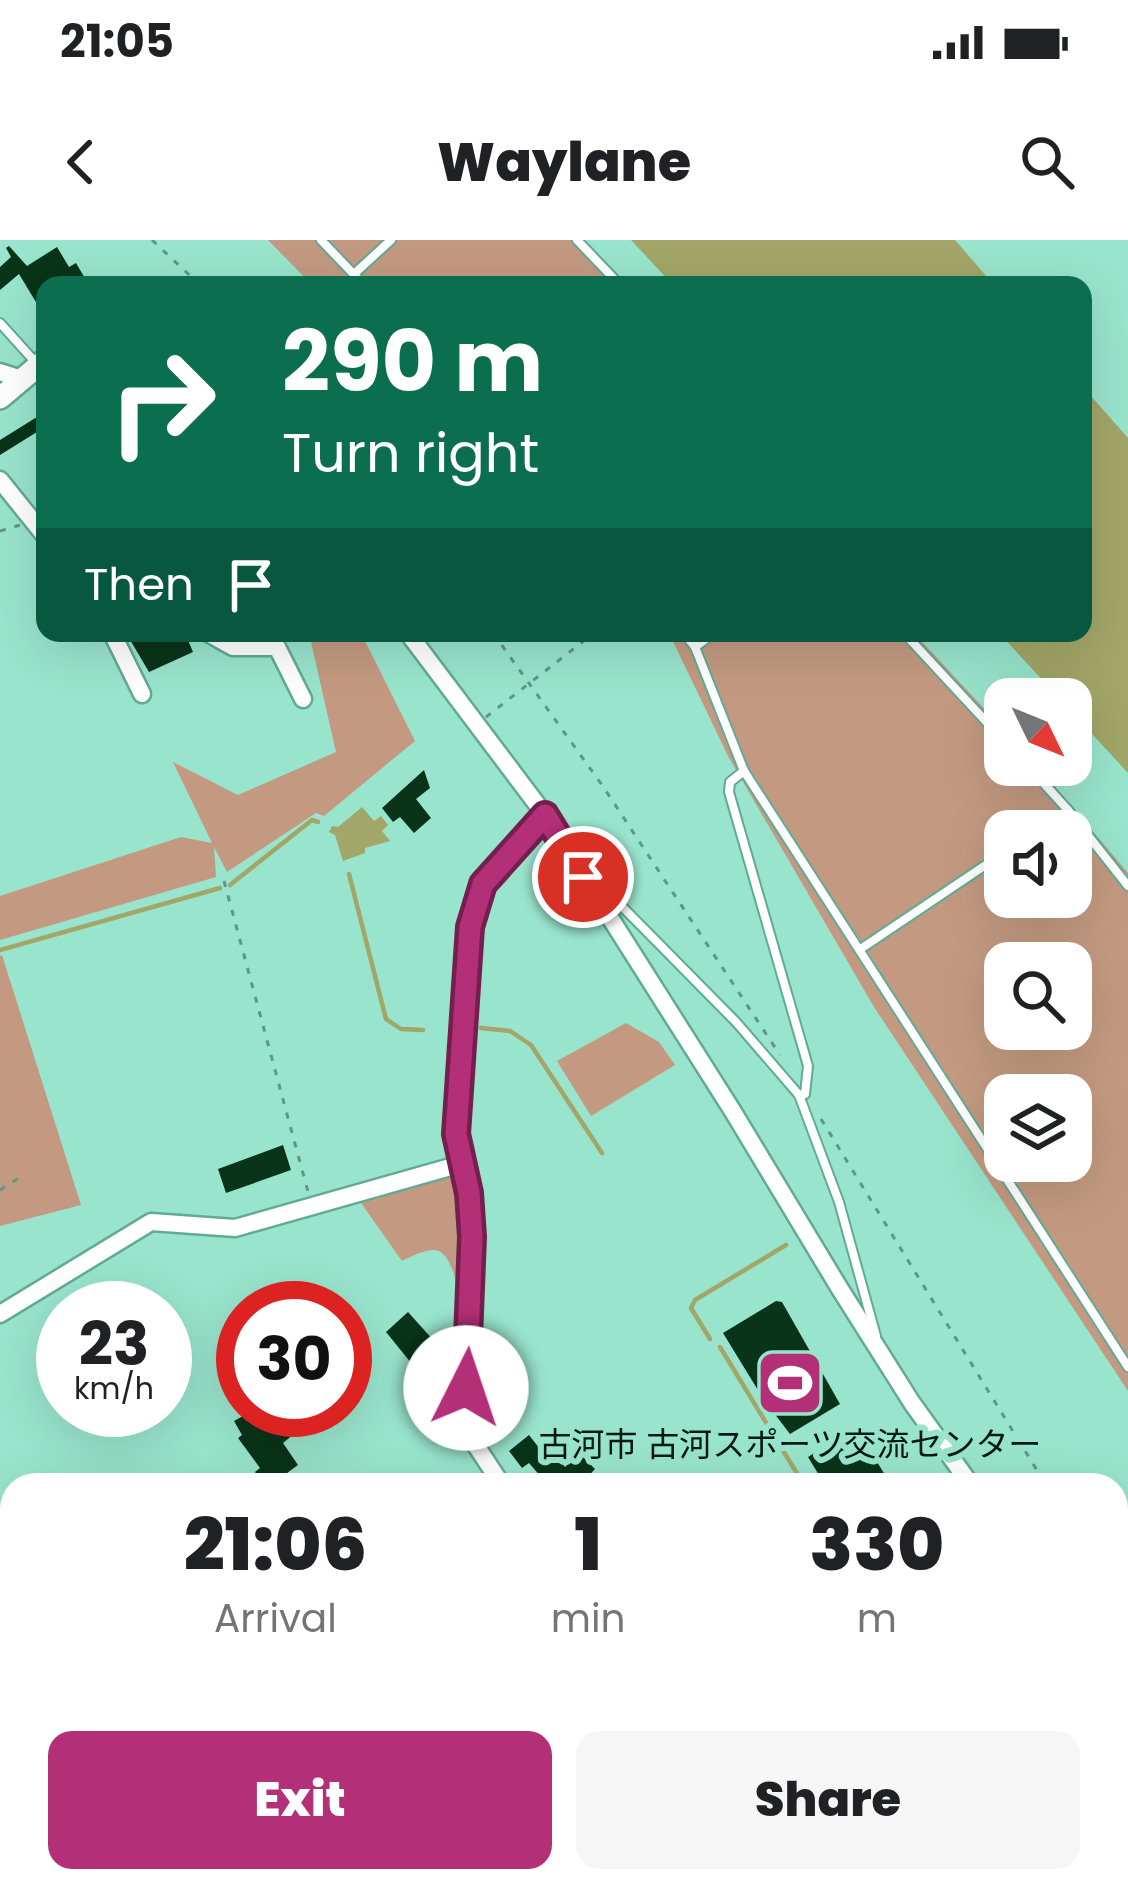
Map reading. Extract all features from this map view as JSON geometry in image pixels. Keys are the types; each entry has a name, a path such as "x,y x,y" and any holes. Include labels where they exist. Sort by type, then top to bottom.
{"street":[{"path":"0,398 26,369"},
{"path":"0,480 36,525"},
{"path":"116,642 142,694"},
{"path":"224,642 233,647 277,647 303,699"},
{"path":"415,642 545,815 878,1349 963,1473"},
{"path":"494,1473 469,1436 466,1418 473,1274 469,1193 456,1134 461,1011 475,904 494,868 545,815"},
{"path":"0,1314 152,1222 228,1229 460,1164"}],"lane":[{"path":"321,240 354,274 391,240"},
{"path":"577,240 611,276"},
{"path":"0,323 26,369"},
{"path":"692,642 744,771 1128,1367"},
{"path":"695,646 701,642"},
{"path":"912,642 984,719"},
{"path":"744,771 730,782 729,792 808,1066 805,1094 799,1095"},
{"path":"1046,786 1068,810"},
{"path":"1092,840 1128,886"},
{"path":"567,850 736,1022 799,1095 839,1202 878,1349"},
{"path":"861,949 984,866"}],"path":[{"path":"152,240 190,276"},
{"path":"500,642 782,1059"},
{"path":"482,720 582,642"},
{"path":"224,881 314,1207"},
{"path":"818,1113 1039,1473"},
{"path":"0,1190 25,1174"}],"shaded area":[{"path":"268,240 584,240 618,276 303,276"},
{"path":"631,240 955,240 986,276 665,276"},
{"path":"1092,397 1128,438 1128,773 1092,734 1092,678 1041,678 1007,642 1092,642"},
{"path":"311,642 366,642 415,741 324,816 316,813 227,872 214,847 216,877 0,940 0,896 181,837 212,843 173,762 238,795 336,752"},
{"path":"673,642 922,642 984,708 984,786 1055,786 1075,810 984,810 984,918 1092,918 1092,830 1128,873 1128,1391 990,1182 1092,1182 1092,1074 984,1074 984,1173 874,1007 728,756"},
{"path":"362,807 374,821 381,816 388,825 382,831 390,841 343,861 335,835 329,832"},
{"path":"0,956 81,1205 0,1226"},
{"path":"626,1023 659,1042 675,1065 591,1116 557,1061"},
{"path":"457,1174 462,1183 468,1285 457,1283 439,1251 424,1251 402,1261 361,1203"}],"building":[{"path":"57,247 69,267 76,263 84,276 36,276 36,302 19,274 0,290 0,267 11,257 6,248 27,266"},
{"path":"36,418 36,433 0,455 0,440"},
{"path":"131,642 189,642 193,652 149,672"},
{"path":"424,770 430,788 416,799 431,818 414,833 400,817 393,822 382,808"},
{"path":"283,1145 291,1170 226,1193 218,1169"},
{"name":"古河市 古河スポーツ交流センター","path":"776,1301 782,1302 840,1404 790,1434 723,1333"},
{"path":"408,1312 435,1342 450,1328 457,1335 448,1353 456,1353 453,1424 434,1393 442,1386 445,1354 420,1374 386,1332"},
{"name":"古河市 古河スポーツ交流センター","path":"856,1427 884,1473 818,1473 808,1457"},
{"path":"529,1435 550,1462 556,1456 565,1467 579,1453 595,1469 591,1473 538,1473 529,1463 522,1468 509,1451"},
{"path":"290,1437 283,1443 298,1465 287,1473 256,1473 260,1468 238,1438"}],"waterway":[{"path":"230,885 312,820 318,822"},
{"path":"349,874 386,1019 401,1029 423,1030"},
{"path":"0,950 220,888"},
{"path":"481,1028 510,1031 531,1045 602,1153"},
{"path":"710,1339 691,1308 695,1300 786,1245"},
{"path":"720,1347 797,1473"}],"place":[{"name":"古河市 古河スポーツ交流センター","path":"790,1383"}],"route":[{"path":"466,1388 472,1237 469,1193 456,1134 461,1011 475,904 494,868 545,815 583,877"}]}
